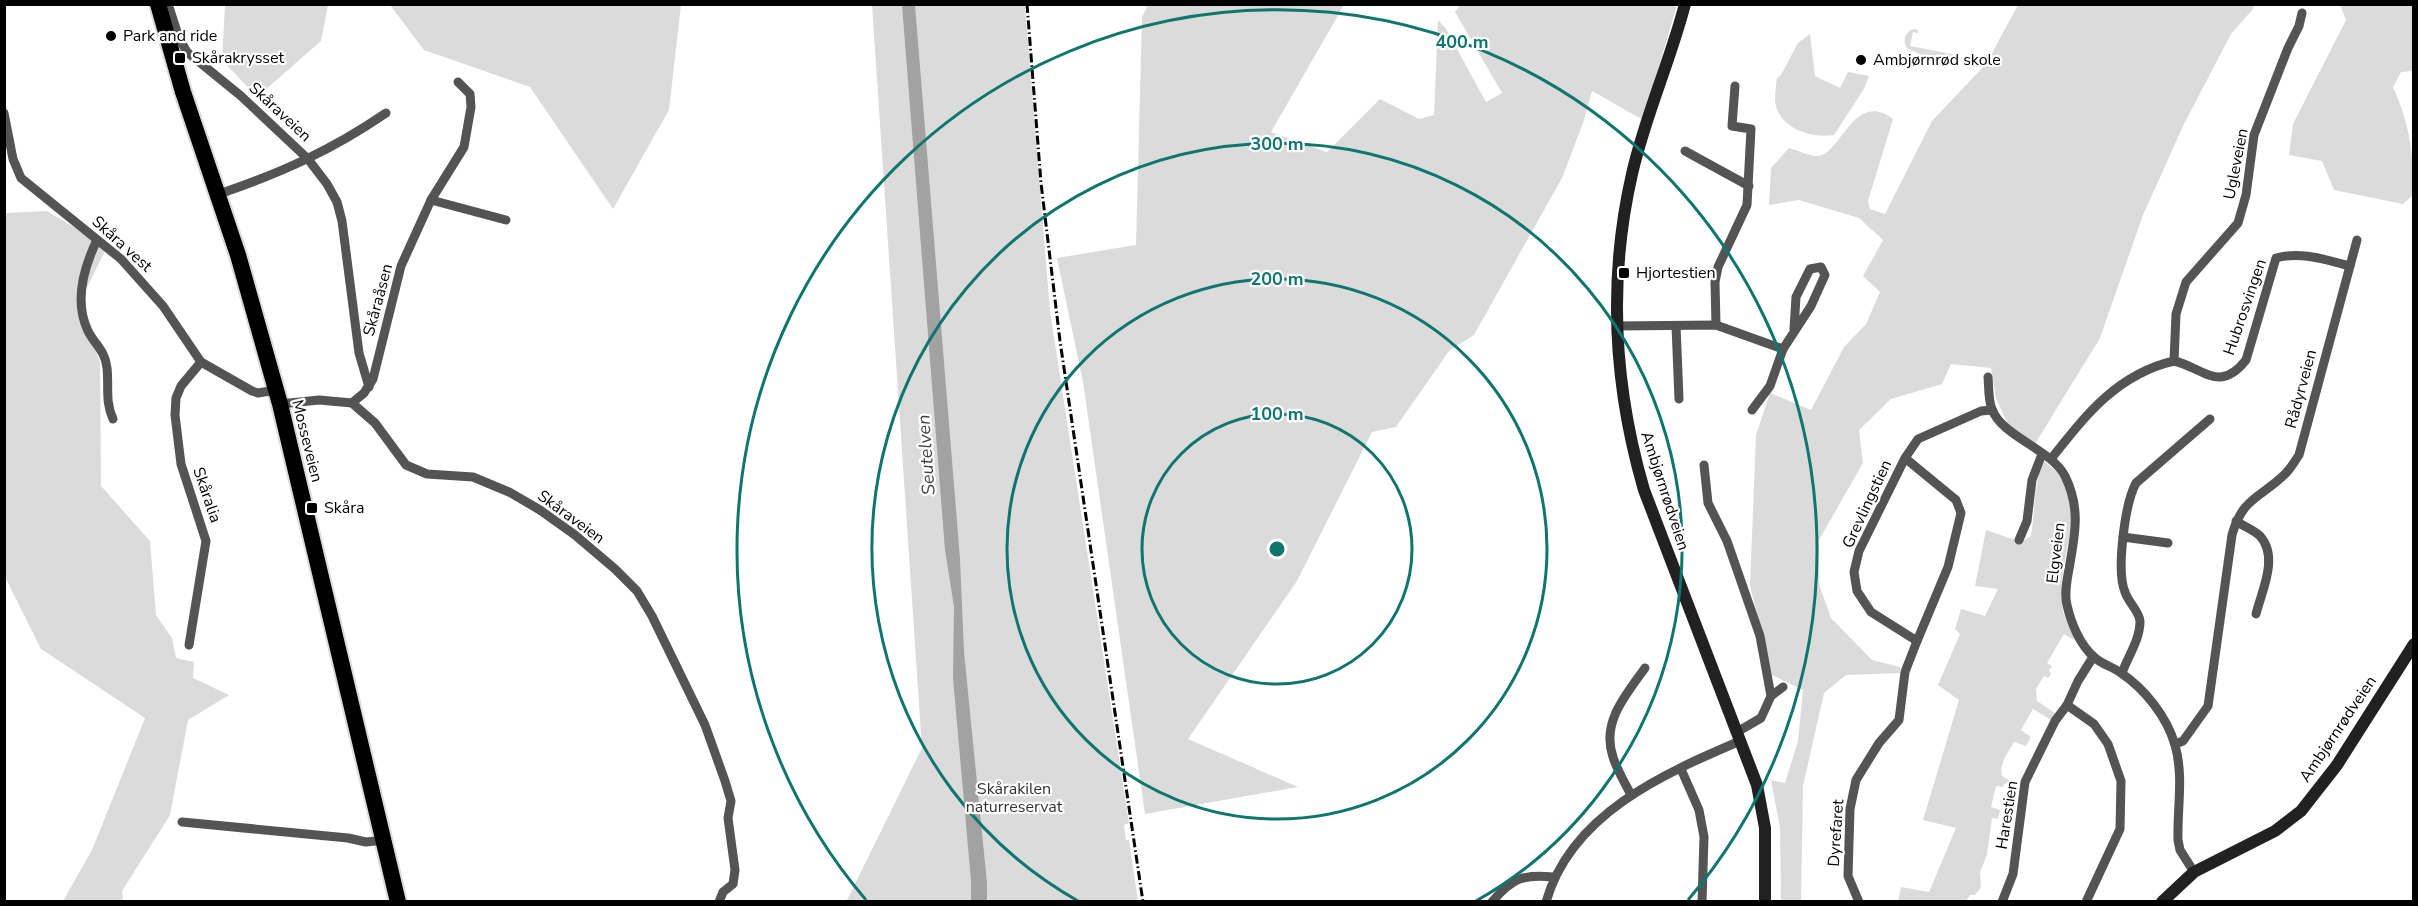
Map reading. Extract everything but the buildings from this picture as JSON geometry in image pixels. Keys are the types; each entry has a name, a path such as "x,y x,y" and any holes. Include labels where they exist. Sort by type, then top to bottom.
{"highway":[{"name":"Mosseveien","path":"146,4 171,71 183,92"},
{"name":"Mosseveien","path":"158,4 183,92 219,194 278,397 398,902"}],"street":[{"name":"Skåraveien","path":"168,4 179,38 194,59 217,75 308,159 337,202 342,221 358,353 369,387"},
{"name":"Ambjørnrødveien","path":"1685,4 1677,36 1642,135 1632,175 1619,263 1617,326 1622,392 1632,450 1638,470 1661,537 1739,736 1762,806 1766,851 1766,902"},
{"name":"Ugleveien","path":"2174,361 2176,314 2186,282 2238,223 2246,195 2254,135 2299,26 2302,13"},
{"name":"Skåraåsen","path":"369,387 401,266 431,200 464,147 471,107 470,94 458,82"},
{"path":"1732,126 1735,86"},
{"name":"Skåra vest","path":"4,113 13,159 21,178 121,259 163,306 201,362 252,391 278,397"},
{"name":"Skåraveien","path":"219,194 286,170 345,140 386,113"},
{"path":"1716,325 1715,282 1718,267 1747,205 1751,129 1732,126 1721,130"},
{"path":"1685,151 1749,186"},
{"path":"431,200 506,220"},
{"path":"97,240 89,257 81,293 82,312 88,332 102,350 107,367 107,408 113,419"},
{"name":"Rådyrveien","path":"2175,744 2183,741 2208,706 2235,521 2245,505 2285,474 2299,456 2357,240"},
{"name":"Hubrosvingen","path":"2174,361 2212,378 2221,377 2238,369 2246,360 2276,258 2288,254 2304,255 2350,266"},
{"path":"1752,410 1770,386 1783,349 1811,306 1825,275 1821,267 1810,268 1796,297 1794,329"},
{"path":"1617,326 1716,325 1783,349"},
{"path":"1676,326 1679,399"},
{"path":"2046,456 2089,411 2116,387 2160,364 2174,361"},
{"name":"Skåralia","path":"189,645 206,541 181,464 175,415 176,398 181,386 201,362"},
{"path":"1988,377 1992,410"},
{"path":"278,397 352,403 369,387"},
{"name":"Skåraveien","path":"352,403 375,423 406,465 427,474 473,477 509,492 540,510 575,535 630,584 651,616 705,725 731,801 728,818 735,870 733,884 723,892 719,902"},
{"name":"Elgveien","path":"1992,410 2010,432 2046,456 2063,473 2076,508 2076,530 2067,581 2066,603 2075,632 2093,657 2122,673 2146,695 2164,720 2175,744 2181,775 2178,840 2180,850 2194,872"},
{"name":"Grevlingstien","path":"1917,641 1871,612 1857,591 1854,572 1859,551 1905,458 1918,439 1981,411 1992,410"},
{"path":"2122,673 2138,638 2140,618 2124,591 2123,537 2130,494 2136,483 2210,419"},
{"name":"Elgveien","path":"2019,540 2027,521 2032,480 2046,456"},
{"name":"Grevlingstien","path":"1905,458 1956,500 1961,513 1948,567 1905,672"},
{"path":"1704,465 1708,503 1727,542 1760,636 1771,696"},
{"path":"2235,521 2259,535 2268,548 2270,564 2256,614"},
{"path":"2123,537 2168,543"},
{"name":"Ambjørnrødveien","path":"2162,902 2194,872 2275,831 2301,811 2337,765 2414,644"},
{"name":"Harestien","path":"2002,902 2013,874 2025,782 2055,721 2067,705 2093,657"},
{"path":"1631,795 1612,756 1609,739 1610,726 1620,704 1645,668"},
{"name":"Dyrefaret","path":"1859,902 1848,876 1850,809 1856,780 1878,743 1899,720 1905,672"},
{"path":"1546,902 1553,877 1574,846 1596,821 1631,795 1739,736 1761,718 1771,696 1783,687"},
{"path":"2067,705 2094,724 2108,744 2121,782 2120,829 2086,902"},
{"path":"1681,769 1699,810 1704,837 1702,902"},
{"path":"182,822 348,838 366,842 385,840"},
{"path":"1492,902 1513,881 1533,875 1553,877"}],"green space":[{"path":"225,4 328,5 321,41 257,97 222,60"},
{"path":"390,5 681,5 669,110 613,209 530,87 424,50"},
{"name":"Skårakilen naturreservat","path":"872,5 1025,5 1050,311 1129,823 1124,825 1126,840 1129,840 1138,901 846,902 922,748"},
{"path":"1148,5 1344,5 1271,132 1327,152 1380,99 1419,119 1434,115 1438,20 1446,29 1486,102 1502,93 1455,12 1460,5 1677,5 1643,120 1592,91 1583,123 1562,178 1474,335 1449,351 1396,427 1372,432 1297,581 1188,739 1298,787 1145,814 1083,382 1057,258 1136,245 1142,17"},
{"path":"2018,5 2254,5 2231,34 2184,124 2143,215 2100,338 2035,444 2008,424 1996,399 1991,368 1951,364 1942,384 1891,399 1859,430 1863,463 1819,540 1819,584 1831,618 1872,660 1900,667 1900,673 1846,675 1824,693 1803,786 1801,902 1781,901 1780,828 1771,780 1785,783 1798,741 1803,690 1772,675 1750,586 1756,435 1770,393 1811,410 1844,347 1866,324 1880,292 1863,276 1883,240 1859,218 1799,200 1769,205 1771,168 1789,148 1814,156 1826,153 1858,118 1868,112 1879,112 1893,119 1868,201 1870,209 1885,214 1932,121 1986,64"},
{"path":"2340,5 2413,5 2413,71 2401,72 2393,87 2407,127 2412,153 2413,195 2403,204 2334,190 2322,161 2289,155 2293,124 2346,20"},
{"path":"1914,29 1918,30 1918,33 1913,32 1910,46 1952,54 1954,56 1952,61 1941,64 1907,48 1905,37"},
{"path":"1810,34 1815,76 1840,88 1848,72 1869,76 1864,89 1834,135 1816,135 1797,130 1782,118 1777,110 1775,101 1777,78 1781,75 1798,43"},
{"path":"47,211 107,247 80,302 100,363 101,486 150,541 156,615 172,638 176,658 194,662 193,678 229,695 188,720 170,815 122,891 123,901 63,901 92,850 145,718 41,649 5,577 5,213"},
{"path":"2043,461 2059,475 2068,492 2071,509 2070,528 2061,586 2062,604 2066,619 2078,642 2064,634 2047,663 2052,666 2049,670 2051,674 2048,678 2044,676 2036,689 2037,701 2055,713 2051,720 2033,709 2021,730 2031,737 2026,746 2014,742 2005,758 2001,771 2002,776 2012,782 2004,784 2003,787 1996,786 1991,807 2000,810 1998,819 1992,818 1987,855 1980,872 1981,887 1975,895 1970,895 1966,901 1898,902 1901,887 1929,892 1956,828 1923,820 1959,700 1938,685 1960,634 1955,629 1961,609 1985,616 1998,589 1975,586 1986,530 2021,542 2031,536 2036,488"}],"shaded area":[{"path":"902,5 915,5 960,559 964,652 987,901 971,901 953,678 954,607 945,550"}],"railway":[{"path":"1027,4 1041,183 1060,341 1143,902"}],"place":[{"name":"Park and ride","path":"111,36"},
{"name":"Skårakrysset","path":"180,58"},
{"name":"Ambjørnrød skole","path":"1861,60"},
{"name":"Hjortestien","path":"1624,273"},
{"name":"Skåra","path":"312,508"}],"water label":[{"name":"Seutelven","path":"926,455"}]}
